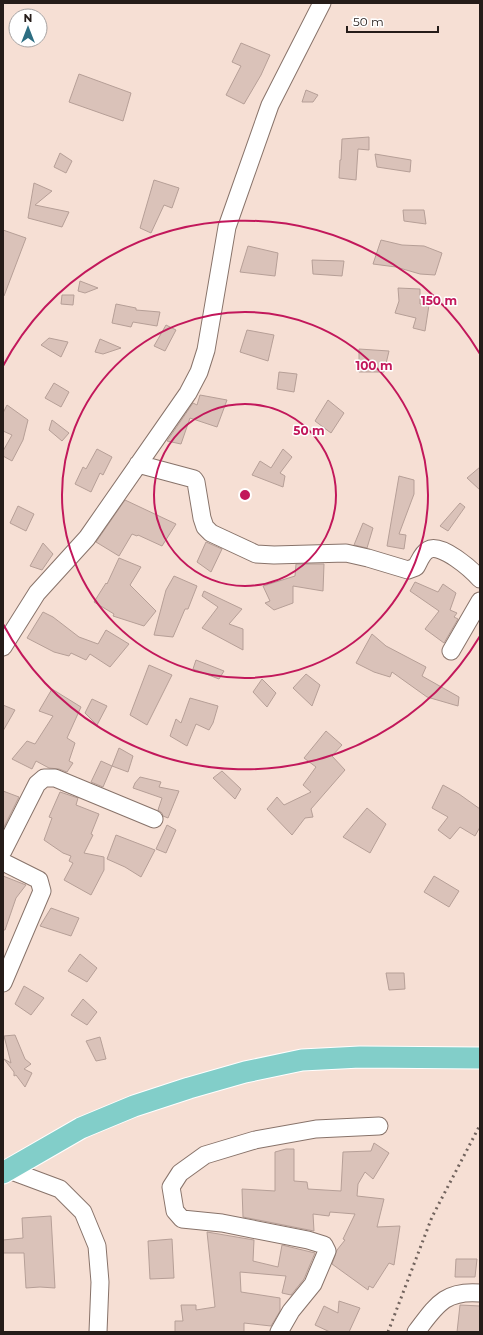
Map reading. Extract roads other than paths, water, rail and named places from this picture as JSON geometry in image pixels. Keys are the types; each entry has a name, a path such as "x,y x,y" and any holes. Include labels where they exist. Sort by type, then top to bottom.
{"main road":[{"path":"6,1171 81,1128 134,1106 245,1072 302,1060 360,1057 480,1058"}],"street":[{"path":"3,647 37,593 87,538 188,394 199,372 206,350 226,227 270,105 322,3"},
{"path":"138,464 194,479 196,482 205,527 211,533 256,554 346,553 408,570 416,568 426,550 430,548 439,549 478,570"},
{"path":"451,652 480,601"},
{"path":"3,851 37,784 44,778 55,778 154,819"},
{"path":"3,862 39,880 42,891 3,983"},
{"path":"279,1332 291,1311 313,1284 326,1251 324,1245 308,1240 222,1223 182,1219 175,1211 171,1187 180,1173 205,1155 255,1140 316,1129 379,1126"},
{"path":"6,1171 60,1189 84,1212 97,1246 100,1282 98,1332"},
{"path":"416,1332 434,1307 447,1297 461,1293 480,1293"}],"railway":[{"path":"388,1332 432,1217 480,1125"}]}
